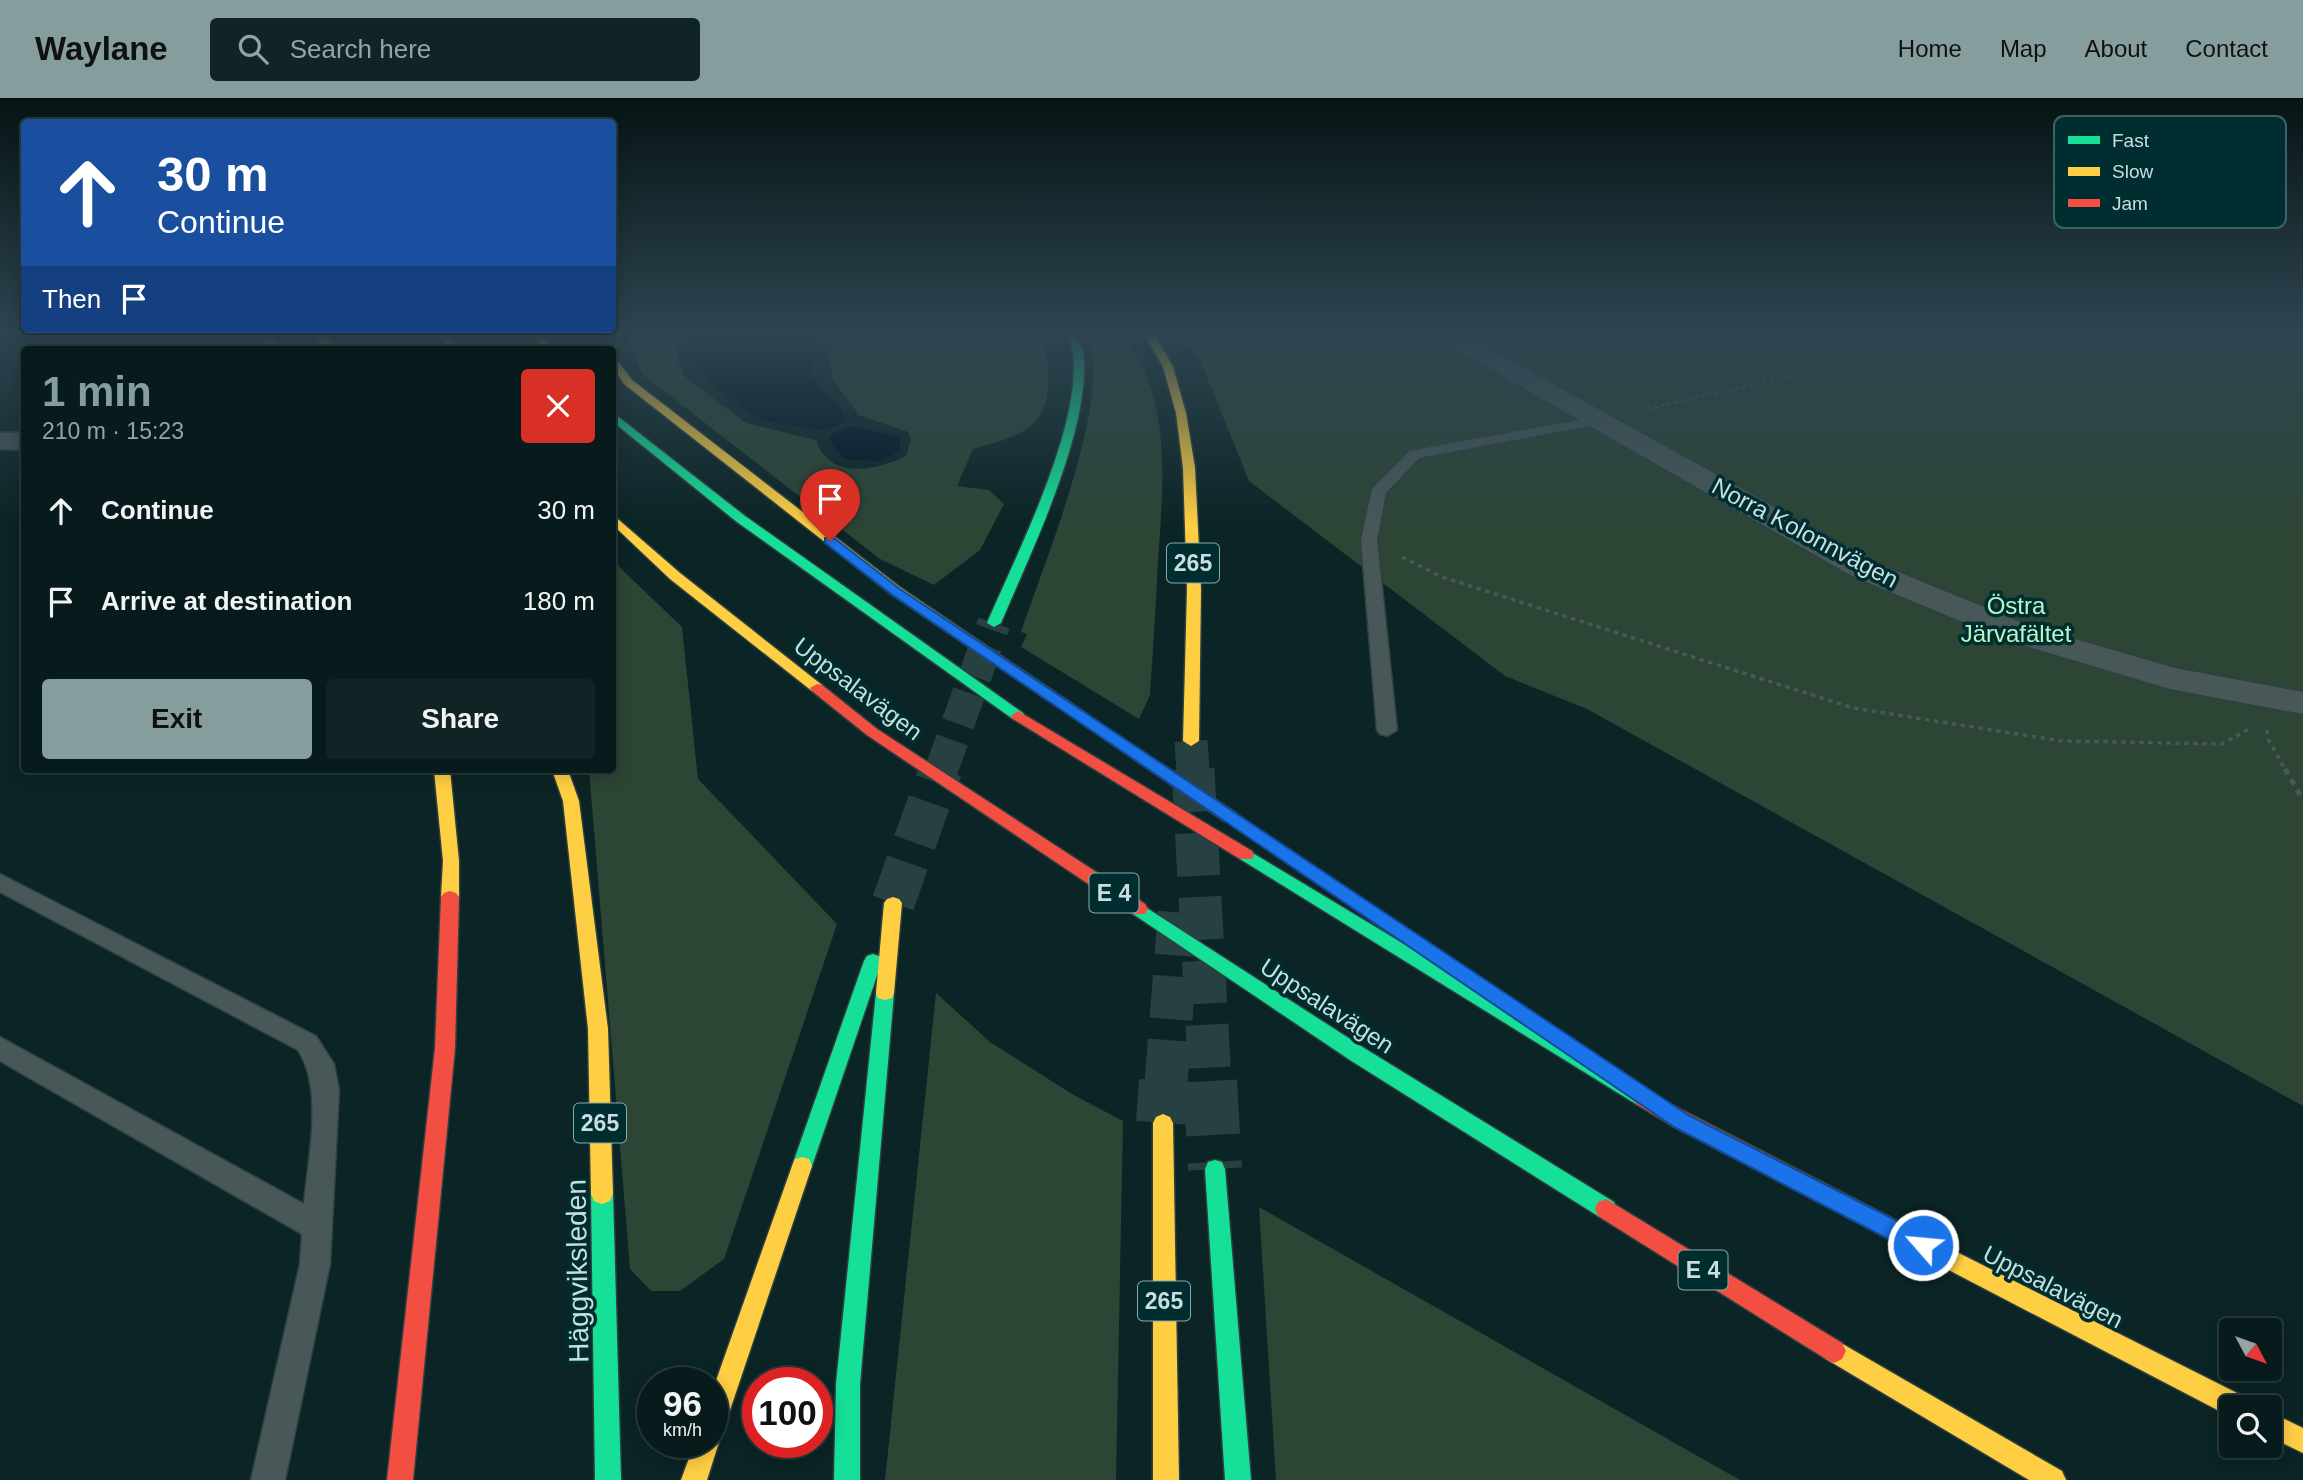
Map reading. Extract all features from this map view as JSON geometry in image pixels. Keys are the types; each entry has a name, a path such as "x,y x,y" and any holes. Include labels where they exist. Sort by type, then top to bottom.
{"highway":[{"path":"648,397 896,591 1242,825"},
{"path":"994,623 1067,436 1075,397"},
{"name":"265","path":"1179,397 1190,466 1193,563 1191,741"},
{"name":"Uppsalavägen","path":"616,418 741,519 991,699 1681,1121 2219,1397"},
{"name":"Uppsalavägen","path":"616,521 675,576 872,732 1357,1054 1860,1367 2053,1480"},
{"path":"400,1480 445,1048 451,861 442,773"},
{"name":"Häggviksleden","path":"561,773 571,802 598,1030 608,1480"},
{"path":"728,1382 893,903 848,1384 847,1480"},
{"path":"1369,911 1681,1121"},
{"name":"265","path":"1163,1123 1166,1480"},
{"path":"1215,1169 1238,1480"},
{"path":"2282,1430 2303,1441"},
{"path":"694,1480 702,1458"}],"street":[{"name":"Norra Kolonnvägen","path":"1560,397 1876,575 2018,633 2262,707 2303,703"},
{"path":"0,441 21,441"}],"lane":[{"path":"1387,730 1369,540 1378,492 1414,454 1600,420"},
{"path":"0,882 307,1043 321,1064 326,1090 315,1264 268,1480"},
{"path":"0,1048 316,1226"}],"path":[{"path":"1600,420 1698,397"},
{"path":"1369,540 1442,577 1853,708 2062,741 2221,744 2262,707"},
{"path":"2262,707 2268,740 2303,800"}],"green space":[{"path":"672,397 712,397 746,423 816,440 822,453 831,461 842,467 855,469 881,465 906,456 911,440 908,432 859,415 846,397 1046,397 1041,414 1021,433 973,449 957,486 989,490 1004,504 980,550 934,585 880,559"},
{"path":"1092,397 1153,397 1161,442 1162,502 1150,695 1139,719 1021,647 1027,634 1021,632 1073,481"},
{"name":"Östra Järvafältet","path":"1215,397 2303,397 2303,1106 1587,709 1505,676 1249,481"},
{"path":"616,564 682,627 698,779 837,924 724,1259 680,1291 651,1291 630,1269 589,773 616,773"},
{"path":"936,993 990,1042 1072,1094 1123,1121 1116,1480 885,1480"},
{"path":"1259,1207 1740,1480 1276,1480"}],"water":[{"path":"728,397 831,397 845,420 831,428 805,428 762,419"},
{"path":"852,426 900,437 900,452 877,461 843,459 829,439 832,434"}],"tunnel":[{"path":"941,771 994,623"},
{"path":"1191,741 1193,771"},
{"path":"893,903 941,769"},
{"path":"1193,769 1210,1083"},
{"path":"1166,1083 1180,904"},
{"path":"1163,1123 1166,1081"},
{"path":"1210,1081 1215,1169"}],"traffic: fast":[{"path":"994,623 1050,489 1063,451 1076,397"},
{"path":"616,418 741,519 1018,716"},
{"path":"1246,855 1643,1098"},
{"path":"1139,909 1357,1054 1606,1209"},
{"path":"802,1166 873,961"},
{"path":"847,1480 848,1384 885,993"},
{"path":"1215,1169 1238,1480"},
{"path":"602,1194 608,1480"}],"traffic: slow":[{"path":"648,397 896,591 1082,717"},
{"path":"1177,397 1189,468 1194,589 1191,741"},
{"path":"616,521 675,576 817,688"},
{"path":"442,773 451,861 450,897"},
{"path":"561,773 571,801 598,1029 602,1194"},
{"path":"885,993 893,903"},
{"path":"1163,1123 1166,1480"},
{"path":"728,1381 802,1166"},
{"path":"1903,1235 2219,1397"},
{"path":"1834,1351 2053,1480"},
{"path":"2282,1430 2303,1441"},
{"path":"694,1480 702,1458"}],"traffic: jam":[{"path":"817,688 872,732 1139,909"},
{"path":"1018,716 1246,855"},
{"path":"1082,717 1230,817"},
{"path":"400,1480 445,1048 450,897"},
{"path":"1643,1098 1681,1121 1903,1235"},
{"path":"1606,1209 1834,1351"}],"route":[{"path":"830,541 896,591 1681,1121 1923,1245"}]}
